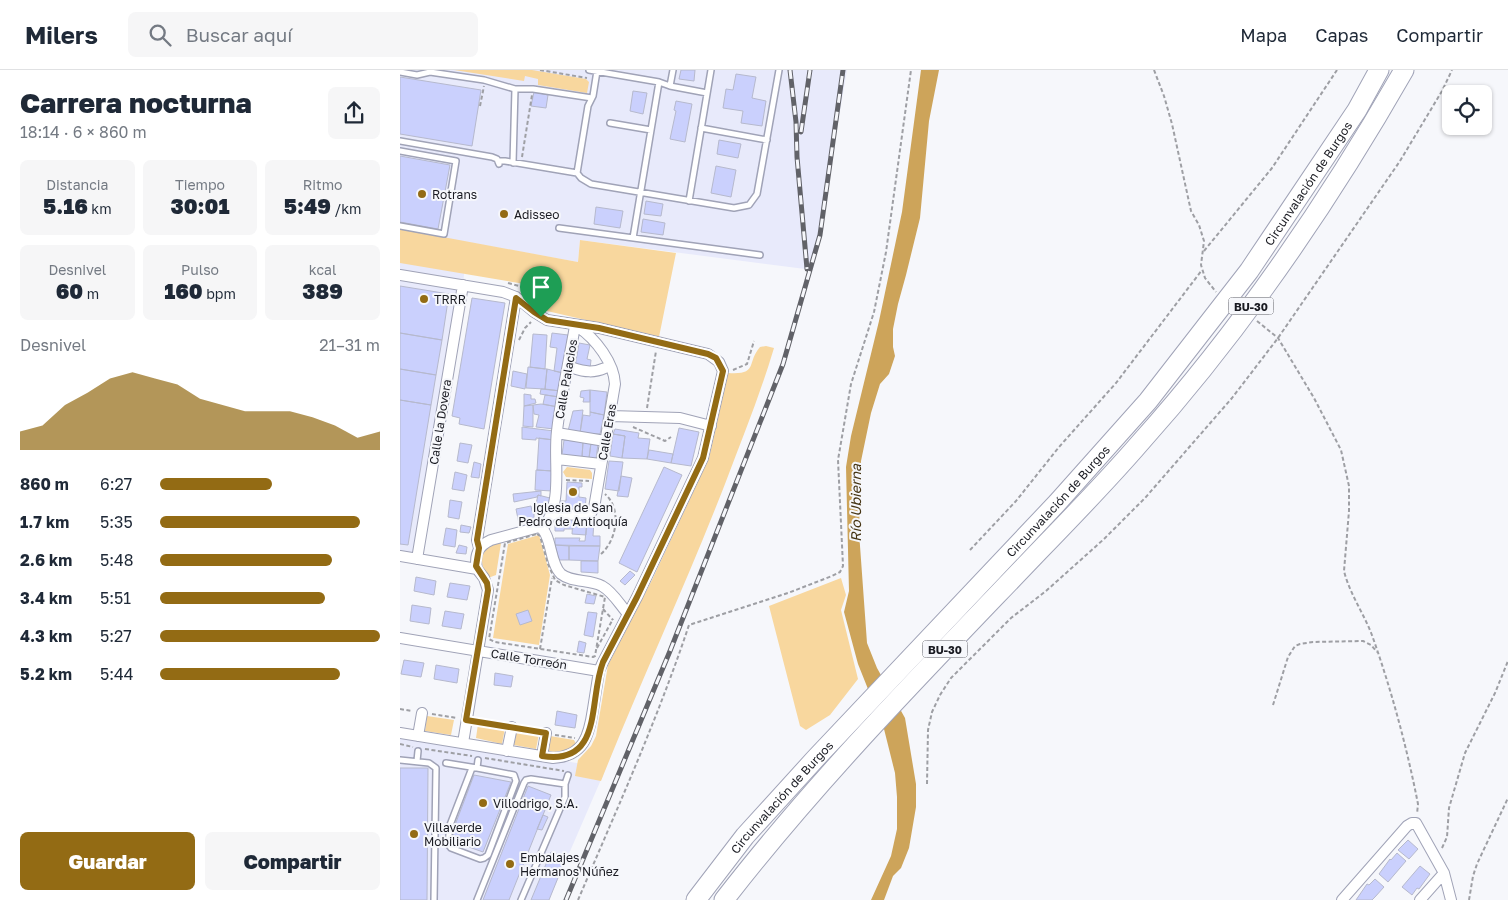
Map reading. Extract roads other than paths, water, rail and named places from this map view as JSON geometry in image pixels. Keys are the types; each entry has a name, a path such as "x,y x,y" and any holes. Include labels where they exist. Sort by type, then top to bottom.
{"highway":[{"name":"Circunvalación de Burgos","path":"696,900 745,836 815,759 1057,503 1148,401 1249,271 1357,110 1379,70"},
{"name":"Circunvalación de Burgos","path":"724,900 753,862 823,780 1122,464 1160,420 1237,324 1311,220 1353,156 1404,70"}],"street":[{"path":"400,275 503,292 516,298 541,317 575,326 599,328 708,354 721,366 711,426 703,458 599,670 588,733 580,748 572,754 562,757 542,756 400,734"},
{"name":"Calle la Dovera","path":"417,559 462,285"},
{"path":"463,744 488,590 484,578 477,569 476,562 479,548 477,540 516,298"},
{"name":"Calle Eras","path":"552,514 587,515 594,508 595,485 601,464 615,384 613,372 593,340 575,326"},
{"name":"Calle Palacios","path":"543,528 552,514 556,486 557,433 575,326"},
{"path":"573,368 582,372 595,372 606,368"},
{"path":"610,416 680,418 711,426"},
{"name":"Calle Palacios","path":"557,433 605,440"},
{"path":"557,459 601,464"},
{"path":"479,548 491,540 539,527 543,528 559,572 567,577 602,586 612,594 628,614"},
{"path":"400,556 477,569"},
{"name":"Calle Torreón","path":"400,638 599,670"},
{"path":"418,736 422,712"},
{"path":"508,750 512,727"},
{"path":"542,756 546,733"},
{"path":"1342,900 1407,826 1412,823 1416,823 1444,873 1451,900"},
{"path":"1420,900 1444,873"}],"lane":[{"path":"589,70 660,82 670,86 707,93"},
{"path":"670,86 673,70"},
{"path":"689,201 711,70"},
{"path":"400,141 492,156 499,163 505,161 577,173 591,184 734,208 749,205 757,194 779,70"},
{"path":"577,173 588,106 592,98 597,71"},
{"path":"400,72 417,75 430,72 484,80 515,89 533,89 592,98"},
{"path":"633,238 660,82"},
{"path":"513,163 515,89"},
{"path":"610,123 651,130"},
{"path":"701,128 766,140"},
{"path":"400,151 456,160 444,234 400,226"},
{"path":"559,228 760,255"},
{"path":"417,761 418,750"},
{"path":"400,760 429,763 436,768 434,900"},
{"path":"446,763 474,768 514,775 516,780 488,854 484,858 451,848 448,844 450,825 474,768 478,760"},
{"path":"522,900 565,798 565,784 568,775"},
{"path":"477,900 526,780 531,779 565,784"}],"water":[{"name":"Río Ubierna","path":"921,70 939,70 929,121 920,218 893,329 895,356 889,374 880,384 871,413 861,461 859,532 867,643 877,668 905,718 916,784 916,807 909,848 901,868 893,876 884,900 871,900 891,856 897,829 897,797 895,773 884,729 858,664 844,612 849,591 846,467 851,436 879,321 902,212"}],"railway":[{"path":"790,70 796,122 797,157 807,269"},
{"path":"801,132 810,70"},
{"path":"566,900 670,651 783,364 820,235 843,70"}],"place":[{"name":"Rotrans","path":"422,194"},
{"name":"Adisseo","path":"504,214"},
{"name":"TRRR","path":"424,299"},
{"name":"Iglesia de San Pedro de Antioquía","path":"573,492"},
{"name":"Villodrigo, S.A.","path":"483,803"},
{"name":"Villaverde Mobiliario","path":"414,834"},
{"name":"Embalajes Hermanos Núñez","path":"510,864"}]}
